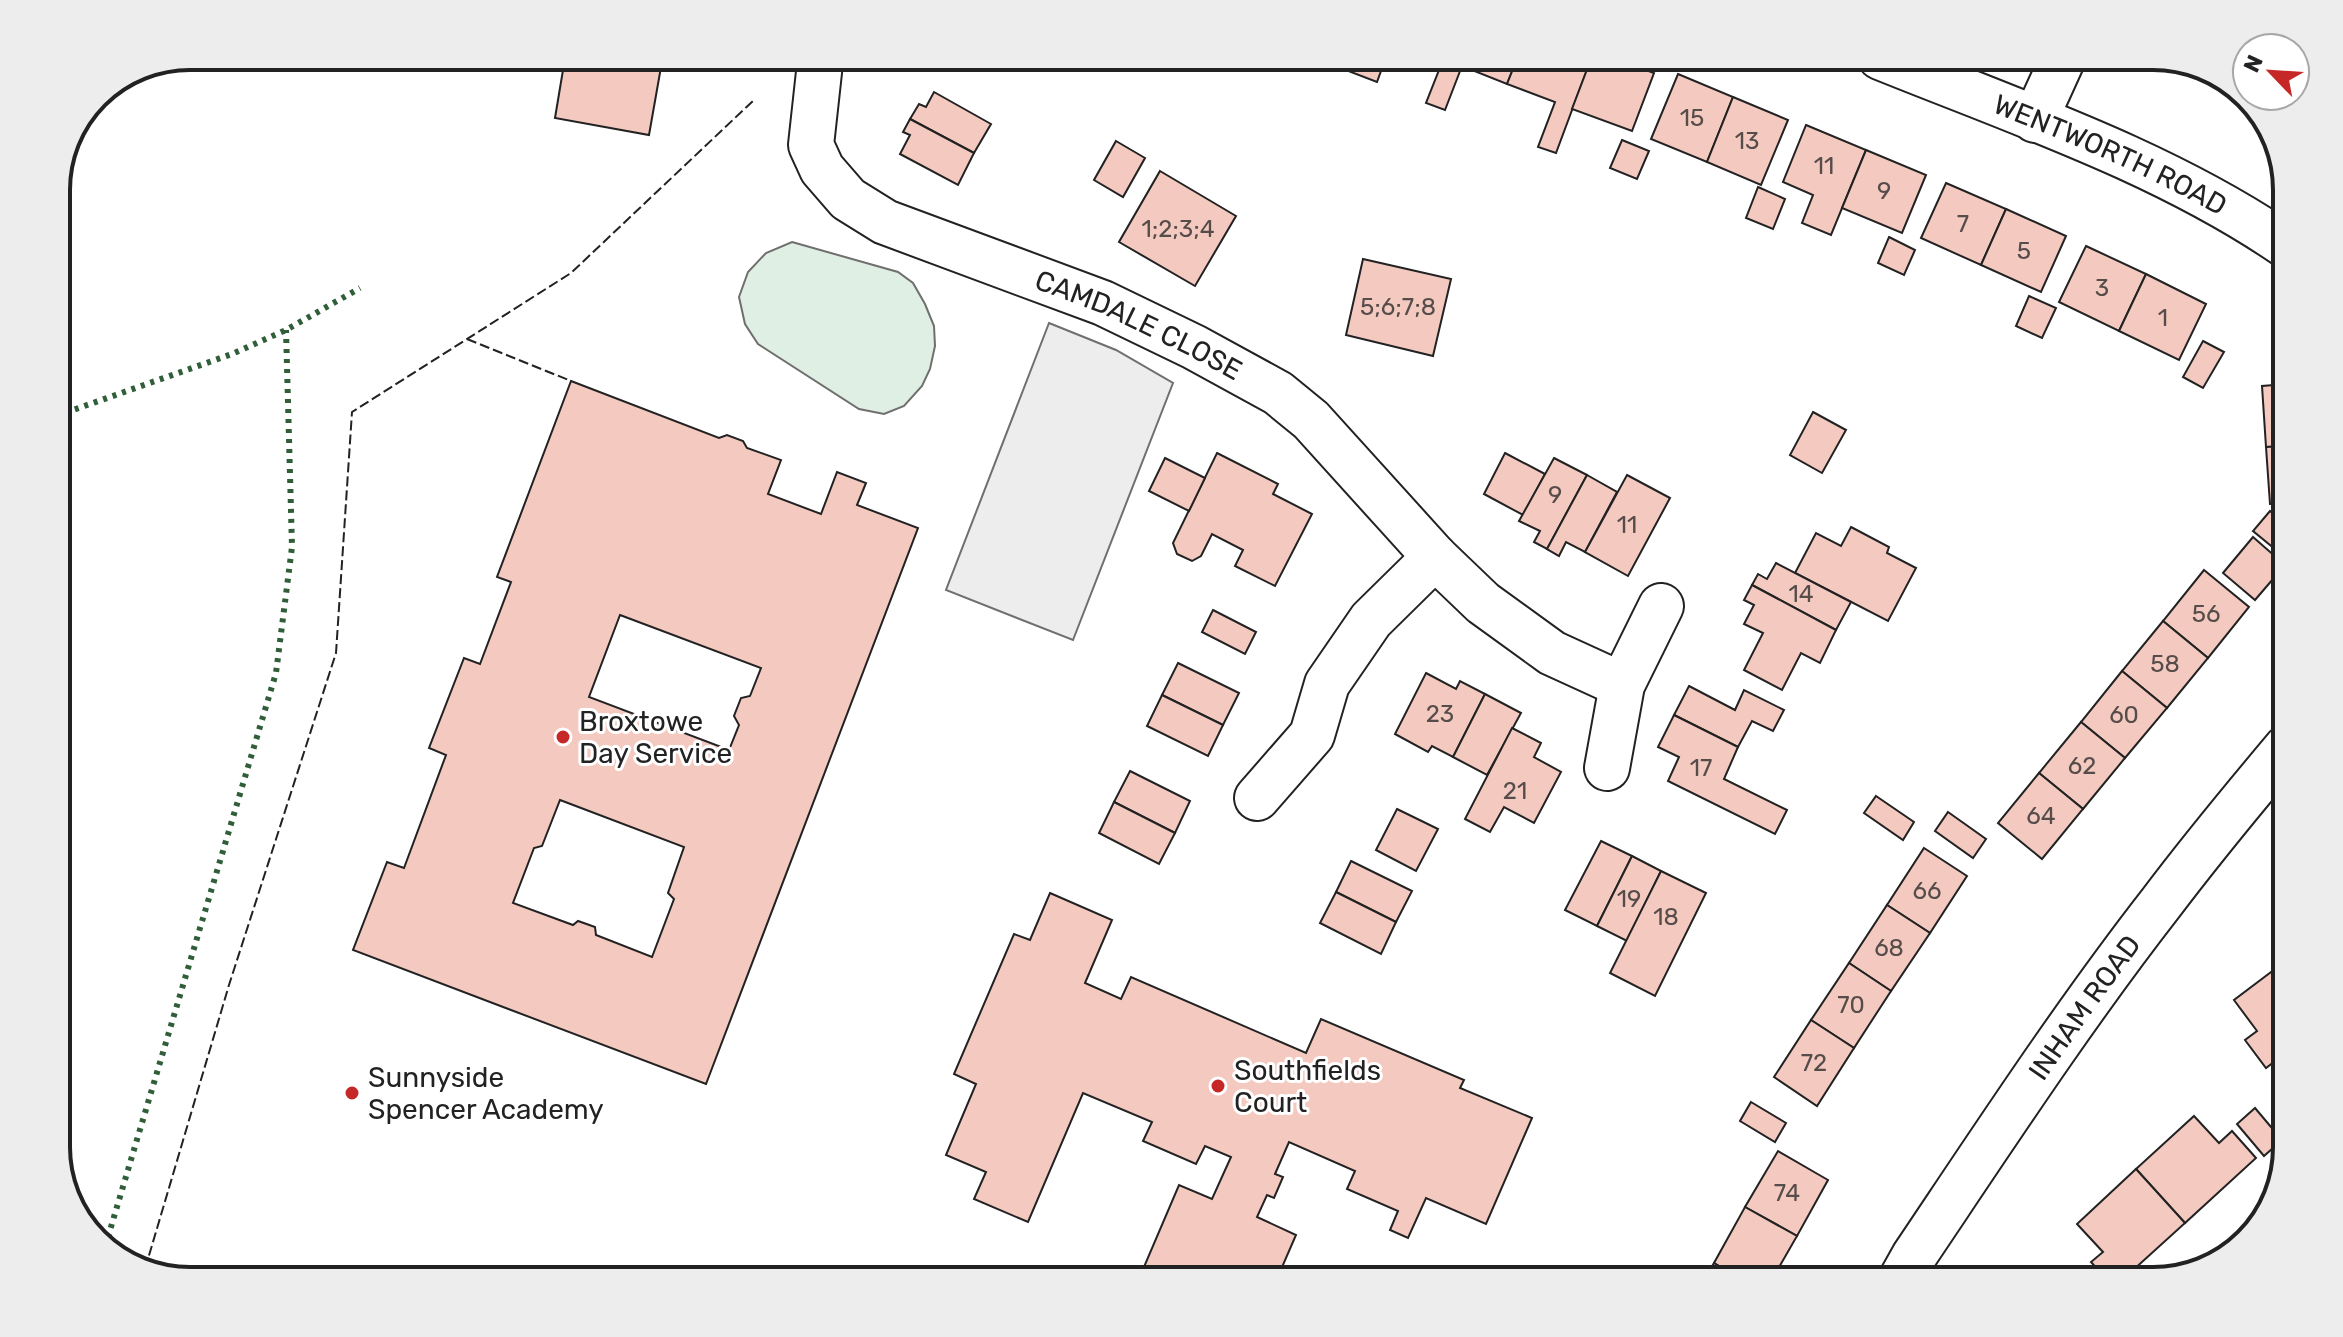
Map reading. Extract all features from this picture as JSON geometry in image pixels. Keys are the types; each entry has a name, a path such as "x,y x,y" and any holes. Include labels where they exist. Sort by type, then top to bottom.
{"street":[{"name":"CAMDALE CLOSE","path":"819,70 811,145 822,169 848,199 885,222 1103,303 1194,347 1278,393 1321,430 1435,557 1483,603 1552,653 1622,685"},
{"name":"WENTWORTH ROAD","path":"1912,70 2153,170 2273,237"},
{"path":"2035,120 2058,70"},
{"path":"1257,798 1312,735 1327,684 1371,620 1435,557"},
{"path":"1607,768 1622,685 1661,606"},
{"name":"INHAM ROAD","path":"1908,1267 2009,1113 2124,953 2208,842 2273,764"}],"green space":[{"path":"792,242 898,272 913,283 934,326 935,346 922,386 904,406 884,414 859,409 758,344 745,324 739,297 748,272 766,253"}],"shaded area":[{"path":"1049,323 1116,350 1173,383 1073,640 946,590"}],"building":[{"path":"563,70 660,70 649,135 555,118"},
{"path":"1346,70 1381,70 1377,82"},
{"path":"1439,70 1460,70 1445,110 1426,103"},
{"path":"1472,70 1513,70 1507,84"},
{"path":"1513,70 1587,70 1556,153 1538,147 1555,102 1507,84"},
{"path":"1587,70 1646,70 1654,73 1632,131 1572,109"},
{"path":"1678,74 1733,97 1707,162 1651,139"},
{"path":"934,92 991,124 974,153 910,119 919,104 926,107"},
{"path":"1733,97 1788,120 1761,185 1707,162"},
{"path":"910,119 974,153 958,185 900,154 910,135 903,132"},
{"path":"1806,125 1866,150 1831,235 1802,223 1813,195 1783,182"},
{"path":"1622,140 1649,151 1637,179 1610,168"},
{"path":"1116,141 1145,158 1123,197 1094,180"},
{"path":"1866,150 1926,175 1902,233 1842,208"},
{"path":"1160,171 1236,216 1195,286 1119,242"},
{"path":"1946,183 2006,209 1981,265 1921,238"},
{"path":"1758,187 1785,199 1773,229 1746,218"},
{"path":"2006,209 2066,236 2041,292 1981,265"},
{"path":"1889,237 1915,250 1904,275 1878,263"},
{"path":"2086,246 2146,274 2119,331 2059,302"},
{"path":"1363,259 1451,279 1433,356 1346,335"},
{"path":"2146,274 2206,304 2179,360 2119,331"},
{"path":"2029,296 2056,308 2042,338 2016,326"},
{"path":"2203,341 2224,352 2203,388 2183,377"},
{"name":"Broxtowe Day Service","path":"571,381 719,438 727,435 743,441 747,448 781,460 768,494 821,514 837,472 866,483 857,505 918,528 706,1084 353,950 387,862 404,868 446,755 429,748 464,658 480,664 511,582 497,577","holes":["620,615 761,668 750,696 741,698 734,716 739,725 729,750 589,697","560,800 684,847 668,893 674,899 652,957 596,935 595,927 578,921 573,925 513,903 534,848 542,846"]},
{"path":"2273,385 2273,447 2266,447 2262,386"},
{"path":"1813,412 1846,430 1822,473 1790,455"},
{"path":"2266,447 2273,447 2273,504 2270,504"},
{"path":"1217,453 1278,484 1273,494 1312,514 1275,586 1235,566 1243,550 1212,534 1201,556 1192,561 1177,554 1173,543"},
{"path":"1505,453 1545,474 1523,515 1484,494"},
{"path":"1165,458 1205,478 1189,511 1149,491"},
{"path":"1554,458 1587,475 1547,549 1534,542 1540,531 1519,521"},
{"path":"1587,475 1617,492 1585,552 1566,542 1559,556 1547,549"},
{"path":"1627,475 1670,498 1628,576 1585,552"},
{"path":"2270,511 2273,514 2273,547 2253,531"},
{"path":"1851,527 1889,547 1887,553 1916,568 1888,621 1795,573 1816,533 1841,546"},
{"path":"2253,537 2273,554 2273,579 2255,600 2223,573"},
{"path":"1776,563 1851,602 1836,630 1752,585 1758,574 1767,579"},
{"path":"2204,570 2249,607 2208,658 2163,621"},
{"path":"1752,585 1836,630 1820,663 1801,653 1782,690 1744,670 1763,633 1744,624 1754,605 1744,600"},
{"path":"1213,610 1256,632 1245,654 1202,632"},
{"path":"2163,621 2208,658 2167,708 2122,671"},
{"path":"1178,663 1239,693 1223,725 1162,695"},
{"path":"2122,671 2167,708 2125,758 2081,722"},
{"path":"1426,673 1456,689 1460,681 1485,694 1453,757 1432,746 1428,752 1395,734"},
{"path":"1689,686 1735,710 1744,690 1784,710 1773,731 1752,721 1738,747 1674,715"},
{"path":"1485,694 1521,713 1487,775 1453,757"},
{"path":"1162,695 1223,725 1208,756 1147,726"},
{"path":"1674,715 1738,747 1724,779 1787,810 1775,834 1668,781 1679,757 1658,747"},
{"path":"2081,722 2125,758 2083,809 2039,773"},
{"path":"1512,728 1541,743 1534,757 1561,772 1534,823 1504,807 1490,832 1465,819"},
{"path":"1130,771 1190,801 1175,833 1114,802"},
{"path":"2039,773 2083,809 2042,859 1998,823"},
{"path":"1876,796 1914,822 1903,840 1864,813"},
{"path":"1114,802 1175,833 1159,864 1099,833"},
{"path":"1397,809 1438,829 1416,871 1376,850"},
{"path":"1948,812 1986,839 1973,858 1935,831"},
{"path":"1601,841 1632,856 1597,926 1565,910"},
{"path":"1924,848 1967,876 1930,933 1887,905"},
{"path":"1632,856 1661,871 1627,941 1597,926"},
{"path":"1351,861 1412,891 1396,922 1336,892"},
{"path":"1661,871 1706,893 1655,996 1610,973"},
{"path":"1336,892 1396,922 1381,954 1320,923"},
{"name":"Southfields Court","path":"1050,893 1112,920 1085,983 1121,999 1131,977 1306,1053 1321,1019 1464,1080 1460,1088 1532,1118 1486,1224 1426,1198 1408,1238 1390,1230 1398,1211 1347,1189 1355,1171 1289,1142 1275,1174 1283,1177 1274,1198 1267,1195 1257,1217 1296,1235 1282,1267 1144,1267 1179,1185 1212,1199 1231,1157 1205,1146 1196,1164 1143,1141 1152,1122 1083,1093 1028,1222 974,1199 986,1172 946,1155 976,1084 954,1074 1014,934 1030,940"},
{"path":"1887,905 1930,933 1891,991 1849,963"},
{"path":"1849,963 1891,991 1854,1048 1811,1020"},
{"path":"2273,971 2273,1063 2266,1068 2245,1040 2257,1031 2234,1000"},
{"path":"1811,1020 1854,1048 1817,1106 1774,1077"},
{"path":"1751,1102 1786,1123 1775,1142 1740,1121"},
{"path":"2255,1108 2273,1129 2273,1148 2264,1156 2237,1124"},
{"path":"2194,1116 2219,1143 2232,1131 2256,1158 2185,1223 2136,1169"},
{"path":"1778,1151 1828,1180 1797,1236 1745,1207"},
{"path":"2136,1169 2185,1223 2136,1267 2095,1267 2091,1262 2103,1252 2077,1224"},
{"path":"1745,1207 1797,1236 1779,1267 1721,1267 1714,1263"}],"hedge":[{"path":"70,411 232,354 286,330 360,288"},
{"path":"109,1235 276,673 292,547 286,330"}],"fence":[{"path":"148,1259 229,985 336,653 352,412 571,273 755,99"},
{"path":"467,339 571,381"}],"place":[{"name":"Broxtowe Day Service","path":"563,737"},
{"name":"Southfields Court","path":"1218,1086"},
{"name":"Sunnyside Spencer Academy","path":"352,1093"}]}
